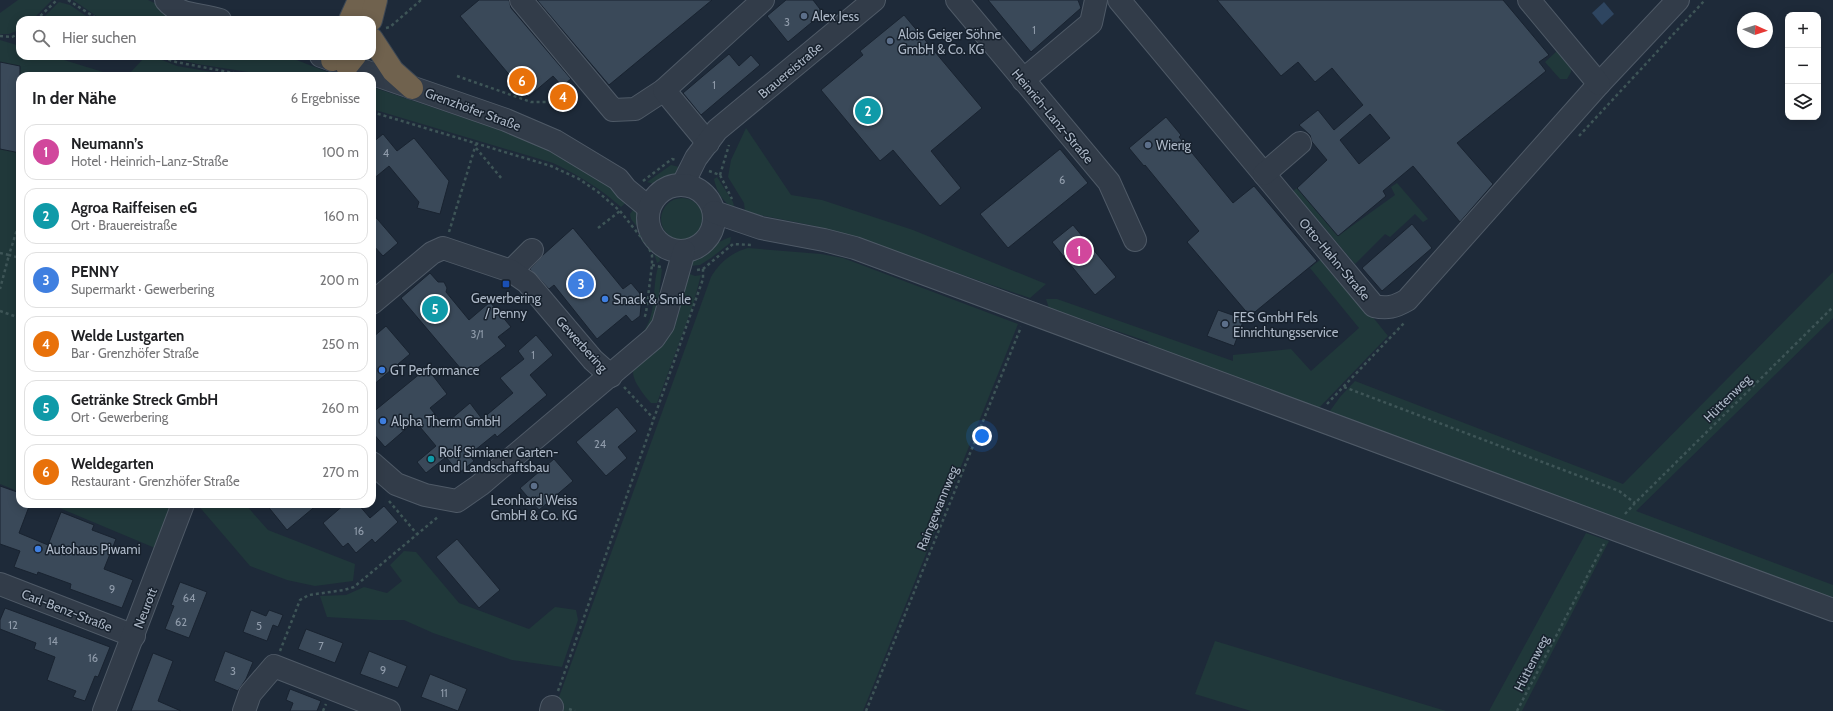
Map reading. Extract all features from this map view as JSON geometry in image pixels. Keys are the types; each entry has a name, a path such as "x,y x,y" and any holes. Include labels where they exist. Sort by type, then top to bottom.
{"highway":[{"path":"352,16 359,0"},
{"path":"376,0 376,29 393,71 412,88"}],"street":[{"path":"166,0 172,7 195,16"},
{"path":"190,0 201,4 213,16"},
{"path":"521,0 613,110 636,109 664,90 763,0"},
{"name":"Brauereistraße","path":"708,143 718,130 874,0"},
{"name":"Heinrich-Lanz-Straße","path":"957,0 1109,182 1135,240"},
{"path":"1023,80 1091,23 1096,0"},
{"name":"Otto-Hahn-Straße","path":"1119,0 1374,306 1384,308 1396,306 1407,300 1600,84 1678,0"},
{"path":"1529,0 1600,84"},
{"name":"Grenzhöfer Straße","path":"341,60 371,72"},
{"name":"Grenzhöfer Straße","path":"376,74 412,88 506,120 555,141 618,179 661,190"},
{"path":"664,90 708,143 692,188"},
{"path":"1264,174 1300,143"},
{"name":"Grenzhöfer Straße","path":"618,179 649,208"},
{"path":"611,376 654,338 663,325 669,303 669,260 650,230 648,220 649,208 661,190 671,186 692,188 712,204 713,222 700,245 669,260"},
{"path":"713,222 761,228 824,240 855,248 1833,610"},
{"path":"376,300 432,253 443,248"},
{"name":"Gewerbering","path":"443,248 511,271 527,282 592,360 611,376 480,485 456,501"},
{"path":"511,271 532,250"},
{"path":"376,466 396,484 425,495 456,501"},
{"name":"Neurott","path":"104,711 134,636 182,508"},
{"name":"Carl-Benz-Straße","path":"0,584 134,636"},
{"path":"244,711 250,694 274,666 389,711"}],"path":[{"path":"40,16 57,0"},
{"path":"68,0 93,16"},
{"path":"376,29 390,27 421,0"},
{"path":"0,36 12,37 16,35"},
{"path":"176,60 207,69 225,72"},
{"path":"457,76 531,102 554,102 562,110"},
{"path":"376,113 476,146 551,166 579,178 620,211 648,246 652,255 669,260 694,271 703,269 733,244 745,244"},
{"path":"476,146 502,179"},
{"path":"443,248 476,146"},
{"path":"598,228 620,211"},
{"path":"0,289 16,233"},
{"path":"0,253 16,257"},
{"path":"642,326 646,313 669,260"},
{"path":"552,709 703,278 703,269"},
{"name":"Hüttenweg","path":"1344,387 1619,491 1635,503 1833,307"},
{"path":"0,311 16,317"},
{"name":"Raingewannweg","path":"866,711 1023,322 1029,313"},
{"path":"611,376 626,389 654,419"},
{"path":"396,484 383,494 417,534"},
{"path":"274,666 300,600 309,595 344,590 354,587 456,501"},
{"name":"Hüttenweg","path":"1517,711 1607,538"}],"green space":[{"path":"18,0 52,0 36,16 16,16 16,31 9,34 0,34 0,13"},
{"path":"73,0 148,0 178,14 178,16 96,16"},
{"path":"59,2 70,5 86,16 45,16"},
{"path":"1525,9 1571,62 1571,72 1567,79 1560,79 1545,62 1557,51 1522,10"},
{"path":"0,40 16,45 16,60 64,60 103,72 16,72 16,490 0,484"},
{"path":"142,60 162,60 177,66 212,72 131,72"},
{"path":"182,60 296,60 328,72 248,72"},
{"path":"376,88 530,140 560,153 629,200 621,207 588,182 553,163 376,110"},
{"path":"746,128 791,195 822,200 913,230 1046,284 1030,298 815,226 745,212 744,203 728,177 731,160"},
{"path":"671,165 687,169 676,181 654,184 647,182"},
{"path":"717,177 733,202 735,210 727,204 719,193 714,179"},
{"path":"1397,183 1428,219 1423,222 1415,214 1390,237 1385,234 1355,264 1293,191 1297,188 1338,236 1395,195 1391,187"},
{"path":"678,198 686,198 697,204 703,215 703,223 697,234 686,240 678,240 667,234 661,223 661,215 667,204"},
{"path":"636,206 641,213 648,234 659,254 660,261 657,263 652,246 631,219 630,214"},
{"path":"731,237 730,243 711,258 700,265 689,266 708,249 720,241"},
{"path":"748,248 821,254 843,258 1018,324 863,711 561,711 555,708 711,277 718,267 731,255"},
{"path":"1321,259 1388,336 1317,410 1143,346 1149,342 1049,308 1046,299 1057,299 1233,361 1233,355 1291,349 1311,371 1359,328 1310,268"},
{"path":"658,267 662,269 657,311 647,334 627,347 637,339 649,322 653,307"},
{"path":"1833,272 1833,318 1636,511 1833,585 1833,603 1327,415 1340,397 1355,381 1623,484"},
{"path":"687,273 695,276 701,275 693,305 657,403 651,403 639,388 634,377 634,369 638,363 662,344 671,333 679,313"},
{"path":"60,508 170,508 155,548"},
{"path":"200,508 249,508 268,530 355,564 353,581 315,586 287,580 250,566"},
{"path":"1586,533 1609,541 1522,711 1489,711"},
{"path":"404,551 416,552 459,603 529,629 555,607 576,610 578,620 562,667 512,660 433,633 404,620 327,617 320,596 346,595 364,587 387,593 402,581 390,565"},
{"path":"1215,641 1446,711 1251,711 1195,694"}],"water":[{"path":"1604,2 1614,14 1602,25 1592,13"}],"building":[{"path":"479,0 509,0 511,8 571,79 562,86 553,76 528,97 460,16"},
{"path":"537,0 712,0 609,85"},
{"path":"786,0 813,0 823,13 788,42 767,16"},
{"path":"988,0 1078,0 1081,8 1031,52"},
{"path":"1217,0 1503,0 1549,55 1539,62 1546,71 1457,143 1493,184 1460,222 1413,166 1383,191 1386,196 1338,236 1297,188 1327,160 1312,142 1310,135 1299,125 1318,110 1334,130 1363,105 1332,68 1315,82 1298,62 1281,76","holes":["1370,114 1390,138 1359,164 1340,140"]},
{"path":"904,15 982,108 931,151 961,188 940,206 893,150 880,161 821,90 863,55 860,51"},
{"path":"729,54 739,66 751,55 760,65 701,115 683,93"},
{"path":"0,62 20,66 20,72 16,72 16,152 0,149"},
{"path":"1166,117 1181,135 1179,137 1233,203 1254,186 1317,261 1250,316 1187,242 1199,231 1145,165 1144,166 1129,148"},
{"path":"383,134 397,151 414,138 449,181 440,214 417,208 419,202 389,166 376,177 376,140"},
{"path":"1060,149 1088,183 1008,248 980,214"},
{"path":"376,218 398,243 383,256 376,248"},
{"path":"1412,224 1432,248 1382,291 1362,268"},
{"path":"1073,225 1116,277 1095,295 1052,242"},
{"path":"573,228 623,289 631,283 642,296 640,316 632,322 626,315 597,339 554,285 549,289 530,269"},
{"path":"430,273 438,282 444,282 447,288 446,292 469,320 490,302 511,327 498,337 506,346 467,376 401,298"},
{"path":"1218,310 1244,319 1234,346 1207,336"},
{"name":"GT Performance","path":"386,326 410,354 376,383 376,335"},
{"path":"536,335 553,355 530,375 547,395 497,437 495,434 469,455 474,461 459,473 446,457 426,473 417,462 436,446 415,421 385,447 376,437 376,410 427,368 447,394 430,408 444,425 470,403 482,419 513,393 500,378 524,359 518,351"},
{"path":"617,407 637,431 618,447 627,458 606,476 576,442"},
{"path":"554,459 573,481 539,510 520,488"},
{"path":"0,486 16,492 16,508 28,508 19,533 48,545 61,512 94,525 92,530 116,539 104,569 133,580 122,608 70,589 71,584 38,572 37,575 14,567 20,551 0,544"},
{"path":"384,506 398,522 375,543 372,539 356,553 348,543 343,547 323,523 340,508 361,508 370,518"},
{"path":"269,508 313,508 287,530"},
{"path":"457,539 500,590 479,608 436,557"},
{"path":"180,582 207,592 189,638 165,629 174,606 171,605"},
{"path":"5,608 110,647 98,677 95,676 85,701 73,697 76,691 47,680 55,657 34,649 36,643 0,629 0,620"},
{"path":"251,610 266,616 269,610 283,615 278,627 273,625 267,641 243,632"},
{"path":"306,629 343,643 335,663 298,649"},
{"path":"225,651 253,662 246,679 238,691 214,681"},
{"path":"369,651 407,666 398,688 360,674"},
{"path":"153,653 173,661 158,701 181,711 131,711"},
{"path":"430,674 467,689 458,711 421,697"},
{"path":"290,689 321,701 317,711 290,711 293,703 286,700"}],"place":[{"name":"Alex Jess","path":"804,16"},
{"name":"Alois Geiger Söhne GmbH & Co. KG","path":"890,41"},
{"name":"Weldegarten","path":"522,81"},
{"name":"Welde Lustgarten","path":"563,97"},
{"name":"Agroa Raiffeisen eG","path":"868,111"},
{"name":"Wierig","path":"1148,145"},
{"name":"Neumann’s","path":"1079,251"},
{"name":"Gewerbering / Penny","path":"506,284"},
{"name":"PENNY","path":"581,284"},
{"name":"Snack & Smile","path":"605,299"},
{"name":"Getränke Streck GmbH","path":"435,309"},
{"name":"FES GmbH Fels Einrichtungsservice","path":"1225,324"},
{"name":"GT Performance","path":"382,370"},
{"name":"Alpha Therm GmbH","path":"383,421"},
{"name":"Rolf Simianer Garten- und Landschaftsbau","path":"431,459"},
{"name":"Leonhard Weiss GmbH & Co. KG","path":"534,486"},
{"name":"Autohaus Piwami","path":"38,549"}]}
